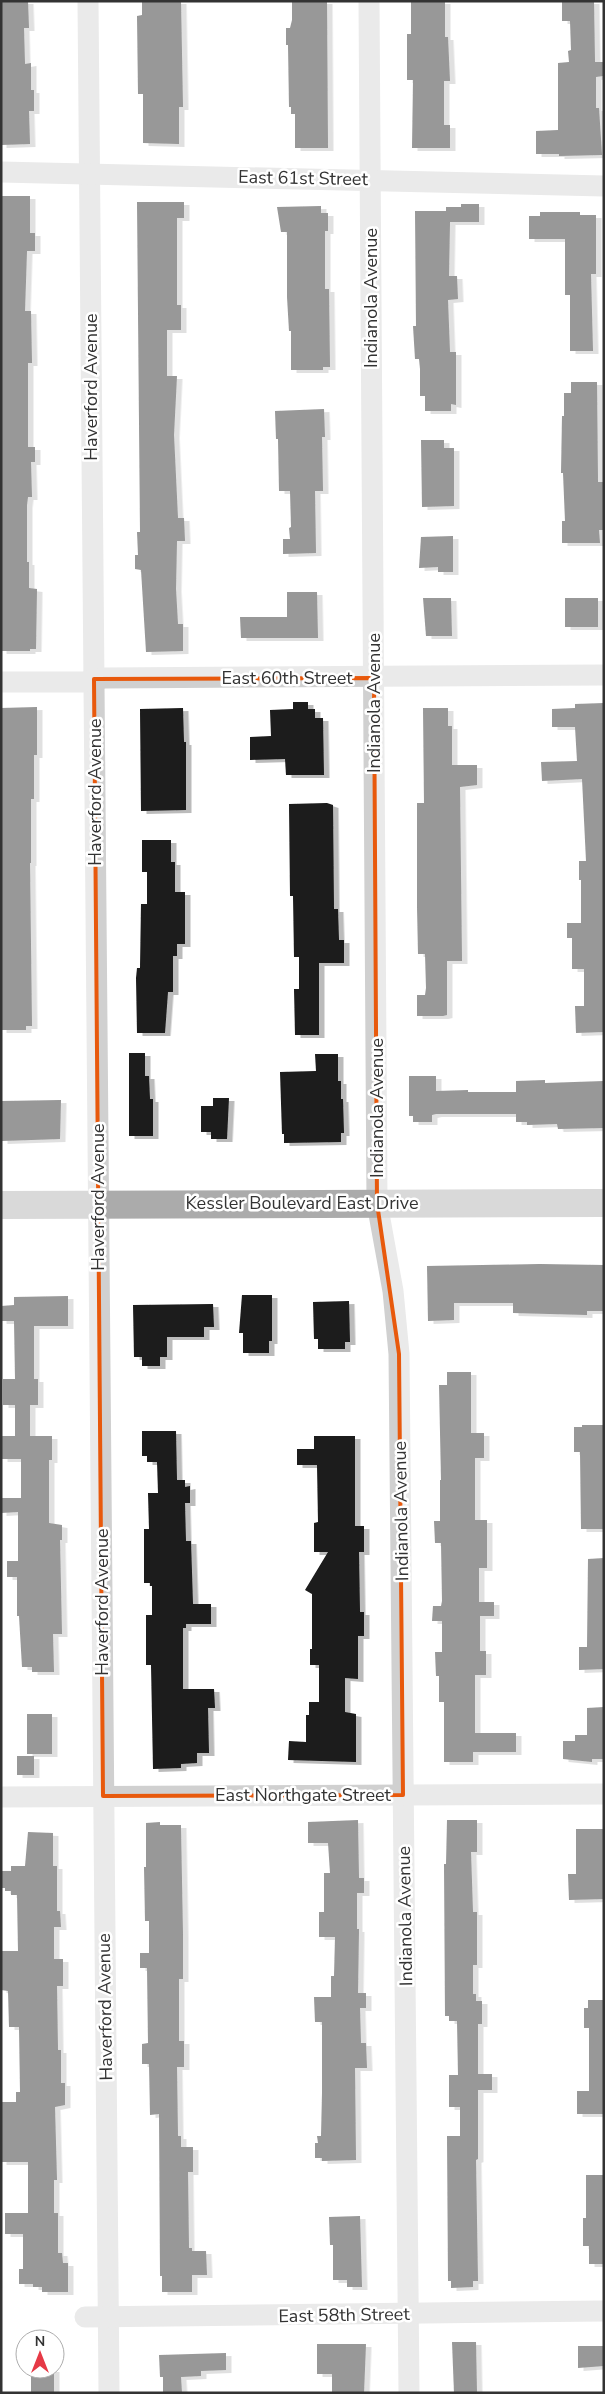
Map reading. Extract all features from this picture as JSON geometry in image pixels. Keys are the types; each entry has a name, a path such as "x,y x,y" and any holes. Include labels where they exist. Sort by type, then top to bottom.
{"main road":[{"name":"Kessler Boulevard East Drive","path":"1,1205 604,1203"}],"street":[{"name":"Haverford Avenue","path":"88,1 109,2393"},
{"name":"Indianola Avenue","path":"369,1 378,1203 393,1291 399,1354 409,2393"},
{"name":"East 61st Street","path":"1,172 604,186"},
{"name":"East 60th Street","path":"1,682 83,682 94,679 604,675"},
{"name":"East Northgate Street","path":"1,1797 604,1794"},
{"name":"East 58th Street","path":"85,2317 604,2312"}],"highlighted area":[{"path":"374,678 377,1203 399,1354 403,1795 103,1796 94,679"}],"building":[{"path":"1,1 28,1 29,28 24,28 25,64 31,63 31,90 34,90 34,111 29,111 30,144 1,145"},
{"path":"142,1 181,1 183,107 179,107 179,144 143,143 143,94 138,94 137,16 142,15"},
{"path":"292,1 327,1 328,148 295,148 295,114 291,114 291,107 289,107 288,45 286,45 286,28 290,28 292,20"},
{"path":"411,1 445,1 445,37 448,37 450,81 444,81 444,125 450,125 450,148 412,148 413,80 407,80 407,34 411,34"},
{"path":"562,1 594,1 595,62 603,62 603,76 596,77 596,108 599,108 602,155 559,156 559,154 536,154 536,131 558,130 558,63 569,62 568,51 571,50 570,21 562,21"},
{"path":"1,196 30,196 30,233 35,233 35,251 27,251 25,311 31,311 32,363 28,363 28,447 35,447 35,462 31,462 32,497 28,497 27,505 29,588 37,589 36,649 30,649 30,651 1,651"},
{"path":"137,202 184,202 184,218 177,218 177,305 181,305 181,330 167,330 167,376 177,376 174,435 178,518 184,518 185,541 177,541 176,589 178,624 183,624 183,651 146,652 141,570 135,569 135,555 138,555 137,532 140,532"},
{"path":"461,204 479,204 479,222 450,222 449,276 457,276 458,299 448,300 450,352 456,352 456,405 451,404 451,411 425,411 425,396 420,396 419,359 415,359 413,326 416,326 415,211 446,211 446,207 461,207"},
{"path":"321,206 321,213 328,213 328,231 325,231 325,289 329,289 330,367 323,367 323,370 291,370 291,331 289,331 287,297 287,232 281,232 277,207"},
{"path":"540,212 580,212 580,215 596,215 596,274 591,274 593,351 570,351 570,295 565,295 565,239 529,239 529,216 540,216"},
{"path":"571,382 597,382 598,482 604,482 604,530 599,530 600,543 562,543 562,521 565,521 563,473 561,473 562,416 564,416 564,393 571,393"},
{"path":"324,409 325,437 322,437 323,491 315,491 316,553 283,554 283,539 290,539 290,491 279,491 278,439 276,439 275,411"},
{"path":"421,440 444,440 444,448 454,448 454,506 422,507"},
{"path":"453,536 453,572 438,572 438,567 419,568 421,537"},
{"path":"287,592 317,592 318,638 241,638 240,617 287,617"},
{"path":"423,598 451,598 452,636 426,636"},
{"path":"565,598 598,598 598,627 565,627"},
{"path":"293,702 308,702 308,709 315,709 315,718 323,718 324,775 286,775 285,759 250,760 250,737 271,736 270,710 293,709"},
{"path":"604,703 604,1032 576,1033 575,1006 584,1006 584,969 572,969 572,938 567,938 567,923 581,923 579,861 586,861 582,779 542,781 541,762 577,761 575,727 552,727 552,709 575,708 575,704"},
{"path":"37,707 37,755 34,755 34,799 31,799 32,1026 26,1026 26,1030 1,1030 1,708"},
{"path":"183,708 184,742 186,742 186,810 141,811 140,709"},
{"path":"423,708 448,708 448,726 452,726 452,765 477,765 477,785 460,787 462,961 447,961 447,1015 443,1016 417,1016 417,995 425,995 426,988 425,954 418,954 417,907 417,803 424,803"},
{"path":"327,803 333,805 334,909 338,909 339,940 344,940 344,963 319,963 319,1035 295,1035 294,989 299,989 299,957 294,957 293,896 290,896 289,804"},
{"path":"142,840 171,840 171,862 175,862 175,892 185,892 185,944 177,944 177,956 173,956 173,992 168,992 165,1033 137,1033 136,978 137,968 140,968 141,904 147,904 147,872 142,872"},
{"path":"129,1053 145,1053 145,1076 149,1076 150,1099 153,1099 153,1136 129,1136"},
{"path":"315,1054 338,1054 338,1081 341,1081 341,1099 343,1099 344,1133 341,1133 341,1142 284,1143 280,1072 316,1071"},
{"path":"409,1076 436,1076 436,1091 468,1090 468,1092 516,1092 516,1081 545,1080 545,1083 604,1081 604,1128 558,1129 557,1124 527,1125 527,1122 516,1122 516,1114 436,1114 432,1115 432,1122 413,1122 413,1116 409,1116"},
{"path":"213,1098 229,1098 227,1139 211,1139 211,1132 201,1132 201,1106 213,1106"},
{"path":"61,1100 60,1139 2,1141 2,1101"},
{"path":"604,1265 604,1311 587,1311 587,1315 513,1313 513,1303 454,1303 454,1320 428,1321 427,1266"},
{"path":"242,1295 272,1295 272,1341 269,1341 269,1353 243,1353 243,1333 239,1333"},
{"path":"68,1296 68,1326 34,1326 34,1379 38,1379 38,1405 30,1405 30,1436 52,1436 52,1460 49,1460 49,1523 62,1525 62,1540 60,1540 62,1634 53,1634 54,1672 32,1672 32,1667 22,1667 19,1616 17,1616 17,1577 7,1577 7,1561 18,1561 18,1512 1,1513 1,1498 21,1498 21,1459 2,1459 2,1436 15,1436 15,1405 3,1405 3,1379 15,1379 14,1321 1,1321 1,1306 14,1305 14,1297"},
{"path":"349,1301 350,1342 345,1342 345,1349 318,1349 318,1339 314,1339 313,1302"},
{"path":"213,1304 214,1327 204,1327 204,1337 167,1337 167,1357 160,1357 160,1366 142,1366 142,1357 134,1357 133,1305"},
{"path":"447,1372 471,1372 471,1433 484,1433 484,1458 475,1458 475,1520 487,1520 487,1568 479,1568 479,1602 494,1602 494,1616 480,1616 480,1651 486,1651 486,1675 475,1675 475,1733 516,1733 516,1752 473,1752 473,1762 444,1762 444,1702 439,1702 439,1676 436,1676 435,1652 442,1652 442,1621 432,1621 433,1606 441,1606 442,1601 441,1543 435,1543 434,1521 440,1521 439,1385 447,1385"},
{"path":"582,1425 604,1425 604,1529 581,1529 580,1452 574,1452 574,1427 582,1427"},
{"path":"142,1431 176,1431 177,1480 185,1480 185,1487 190,1486 190,1503 185,1503 186,1541 191,1541 193,1604 211,1604 211,1624 186,1624 186,1628 183,1628 183,1689 214,1689 215,1708 208,1708 209,1753 197,1753 197,1763 181,1764 181,1768 153,1769 151,1665 146,1665 146,1615 152,1615 152,1586 150,1586 150,1583 144,1583 144,1529 149,1529 148,1493 158,1493 157,1462 147,1462 147,1456 142,1456"},
{"path":"314,1436 355,1436 355,1526 364,1526 364,1552 359,1552 360,1612 364,1612 364,1636 358,1636 358,1679 345,1678 345,1712 356,1714 356,1762 288,1760 289,1741 306,1742 306,1715 309,1715 309,1702 319,1702 319,1665 310,1665 310,1649 312,1649 312,1594 305,1590 328,1552 314,1552 314,1523 318,1522 317,1465 297,1465 297,1449 314,1449"},
{"path":"604,1558 604,1669 579,1670 579,1647 587,1647 588,1559"},
{"path":"604,1707 604,1759 592,1759 592,1762 563,1759 563,1741 575,1741 575,1735 587,1735 587,1708"},
{"path":"27,1714 52,1714 52,1754 27,1754"},
{"path":"17,1756 34,1756 34,1775 17,1775"},
{"path":"358,1820 359,1878 364,1878 364,1893 357,1893 357,1929 359,1929 358,1993 366,1993 366,2008 360,2008 361,2043 366,2043 367,2068 355,2068 356,2160 322,2161 322,2158 315,2158 315,2143 318,2143 317,2136 321,2136 322,2022 315,2022 314,1997 331,1997 331,1976 334,1976 335,1937 319,1937 319,1912 324,1912 324,1873 330,1873 328,1843 308,1843 308,1822"},
{"path":"447,1820 477,1820 477,1852 471,1852 473,1912 477,1912 477,1965 473,1965 473,1994 476,1994 476,2001 482,2001 482,2024 478,2024 478,2074 492,2074 492,2090 478,2090 478,2159 476,2160 478,2281 473,2281 473,2287 451,2288 451,2281 448,2281 447,2136 460,2136 460,2107 449,2107 449,2075 458,2075 457,2021 449,2021 449,2016 445,2016 444,1864 446,1864"},
{"path":"160,1822 160,1825 181,1825 183,1979 179,1979 179,2041 184,2041 184,2067 177,2067 178,2136 181,2136 181,2147 193,2147 193,2172 188,2172 189,2248 192,2248 192,2251 206,2251 207,2275 192,2275 192,2292 162,2292 162,2276 160,2276 159,2114 150,2115 149,2064 142,2064 142,2044 148,2043 147,1968 140,1968 140,1953 149,1953 149,1921 145,1921 144,1867 146,1867 146,1823"},
{"path":"576,1829 604,1829 604,1899 569,1900 568,1874 576,1874"},
{"path":"28,1832 53,1833 53,1866 57,1866 57,1911 60,1911 61,1927 54,1927 54,1959 63,1959 63,1986 57,1986 58,2050 61,2050 61,2083 65,2083 65,2105 55,2107 57,2180 54,2180 54,2213 58,2213 58,2253 62,2253 63,2263 68,2263 68,2292 42,2292 42,2287 33,2287 33,2284 19,2284 19,2269 23,2269 23,2234 5,2234 5,2213 28,2213 28,2162 1,2162 1,2102 16,2102 16,2092 20,2092 19,2027 9,2027 8,1991 1,1990 1,1951 18,1951 17,1895 11,1895 11,1891 5,1891 5,1888 1,1888 1,1871 11,1871 11,1866 25,1866"},
{"path":"588,2000 604,2000 604,2114 577,2114 577,2091 589,2091 589,2028 584,2028 584,2008 588,2008"},
{"path":"586,2175 604,2175 604,2264 589,2264 589,2246 583,2246 583,2218 586,2218"},
{"path":"360,2216 362,2287 347,2287 347,2280 333,2280 333,2245 330,2245 329,2217"},
{"path":"452,2342 476,2342 477,2393 454,2393"},
{"path":"317,2344 366,2344 364,2393 332,2393 332,2374 317,2374"},
{"path":"578,2346 604,2346 604,2366 578,2368"},
{"path":"226,2353 226,2370 201,2371 201,2376 181,2377 182,2393 163,2393 163,2377 160,2377 159,2355"},
{"path":"31,2379 54,2379 54,2393 31,2393"}]}
